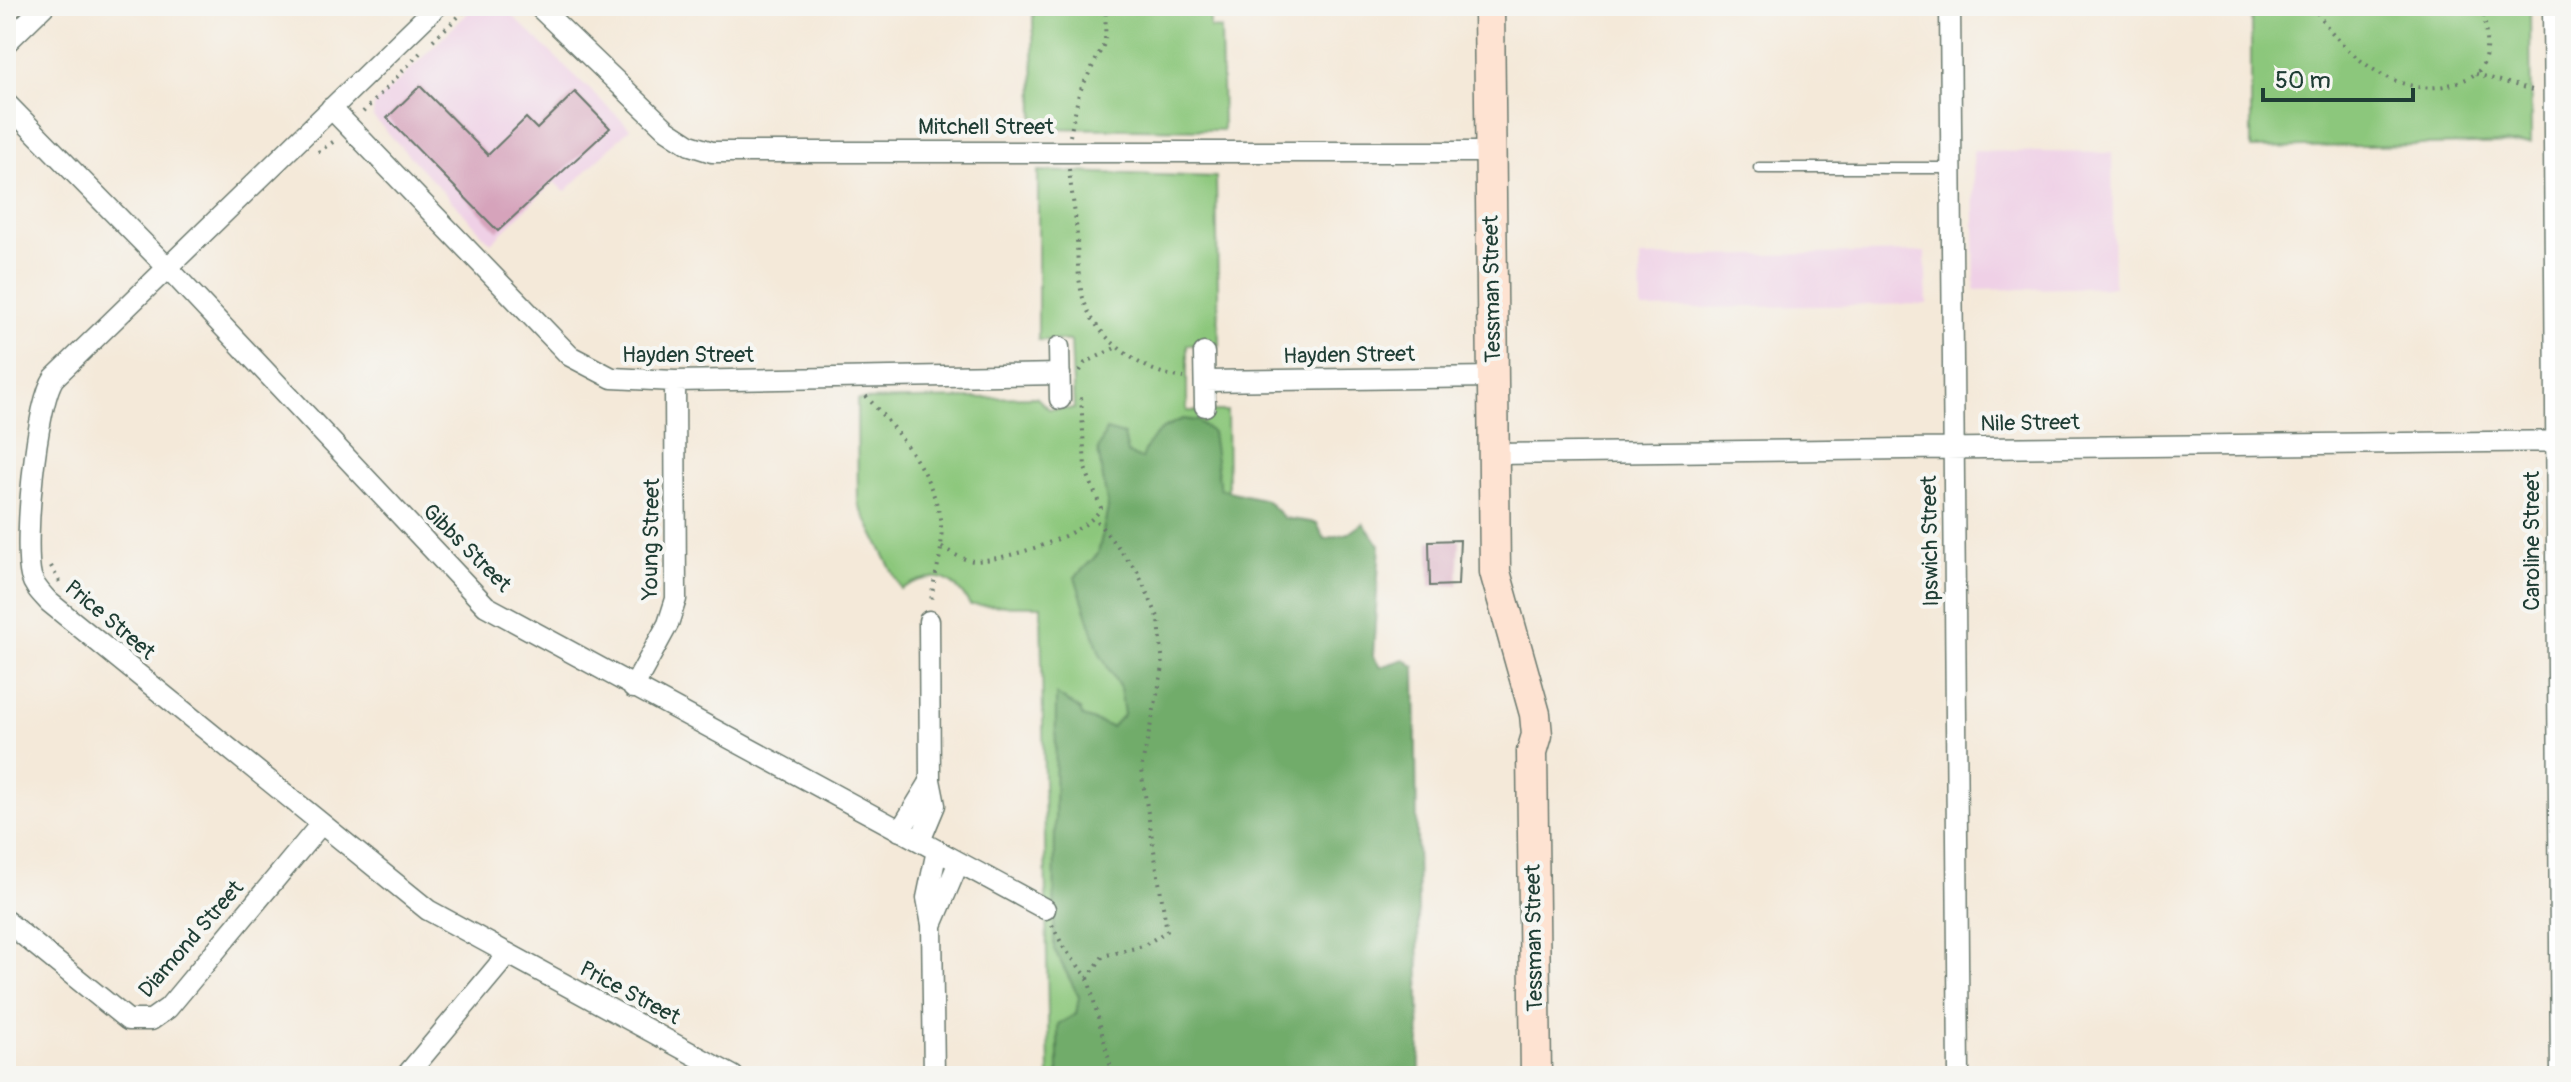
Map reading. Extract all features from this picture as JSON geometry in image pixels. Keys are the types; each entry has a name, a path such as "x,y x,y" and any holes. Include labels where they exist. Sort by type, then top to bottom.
{"street":[{"path":"6,43 44,6"},
{"name":"Price Street","path":"437,6 63,367 44,396 31,527 31,577 49,602 428,910 710,1071 733,1076"},
{"name":"Mitchell Street","path":"538,6 667,130 690,145 712,152 1017,149 1224,154 1490,152"},
{"name":"Tessman Street","path":"1489,6 1495,572 1535,714 1537,735 1532,752 1536,1076"},
{"name":"Ipswich Street","path":"1950,6 1959,1076"},
{"name":"Caroline Street","path":"2553,6 2560,441 2561,1076"},
{"name":"Gibbs Street","path":"6,103 167,267 486,606 1045,909"},
{"name":"Hayden Street","path":"331,108 570,356 612,378 675,381 1069,376"},
{"path":"1059,347 1069,376 1060,399"},
{"path":"1204,353 1205,406"},
{"name":"Hayden Street","path":"1205,381 1493,377"},
{"name":"Young Street","path":"633,688 668,624 676,599 675,381"},
{"name":"Nile Street","path":"1495,454 2560,441"},
{"path":"929,621 930,776 935,805 928,846 927,892 932,925 934,1076"},
{"path":"900,831 928,787 930,776"},
{"name":"Diamond Street","path":"6,921 128,1020 151,1020 168,1008 321,824"},
{"path":"932,925 958,864"},
{"path":"406,1076 508,954"}],"lane":[{"path":"1759,168 1951,168"}],"path":[{"path":"362,114 470,6"},
{"path":"1070,138 1079,93 1105,42 1106,6"},
{"path":"2313,6 2339,41 2397,82 2417,88 2431,88 2476,74 2554,94"},
{"path":"2476,74 2485,59 2484,6"},
{"path":"1068,163 1078,287 1098,330 1140,364 1167,376 1205,381"},
{"path":"1069,376 1085,363 1117,347"},
{"path":"942,547 968,560 986,559 1048,542 1095,519 1101,508 1085,468 1081,391"},
{"path":"866,396 912,450 926,474 942,547 929,621"},
{"path":"1088,978 1103,956 1143,946 1167,931 1141,770 1163,667 1159,619 1137,571 1095,519"},
{"path":"49,557 67,594"},
{"path":"1045,909 1064,948 1088,978 1113,1076"}],"shaded area":[{"path":"475,6 502,6 630,128 565,192 554,182 491,243 373,117 374,105"},
{"path":"1973,151 2112,153 2114,287 1975,290"},
{"path":"1925,252 1927,304 1641,309 1640,257"}],"green space":[{"path":"1033,6 1210,6 1210,28 1221,29 1223,130 1034,128"},
{"path":"2251,6 2530,6 2531,143 2251,148"},
{"path":"1038,171 1216,177 1219,345 1187,345 1187,411 1227,411 1235,1076 1049,1076 1041,606 970,605 956,586 940,578 923,579 901,589 858,503 857,400 1036,397 1049,409 1074,409 1071,341 1038,340"},
{"path":"1183,419 1198,421 1212,432 1220,489 1266,500 1284,518 1317,523 1324,539 1349,533 1363,523 1380,545 1373,656 1380,667 1404,659 1415,667 1420,1076 1058,1076 1058,1024 1076,1014 1079,997 1054,949 1056,694 1080,710 1083,717 1112,727 1124,714 1120,688 1100,654 1075,577 1098,554 1108,508 1098,450 1106,430 1124,435 1128,454 1142,459 1157,433"}],"building":[{"path":"420,86 488,155 526,118 537,129 575,92 610,128 498,231 387,118"},
{"path":"1460,540 1458,585 1430,586 1429,541"}]}
